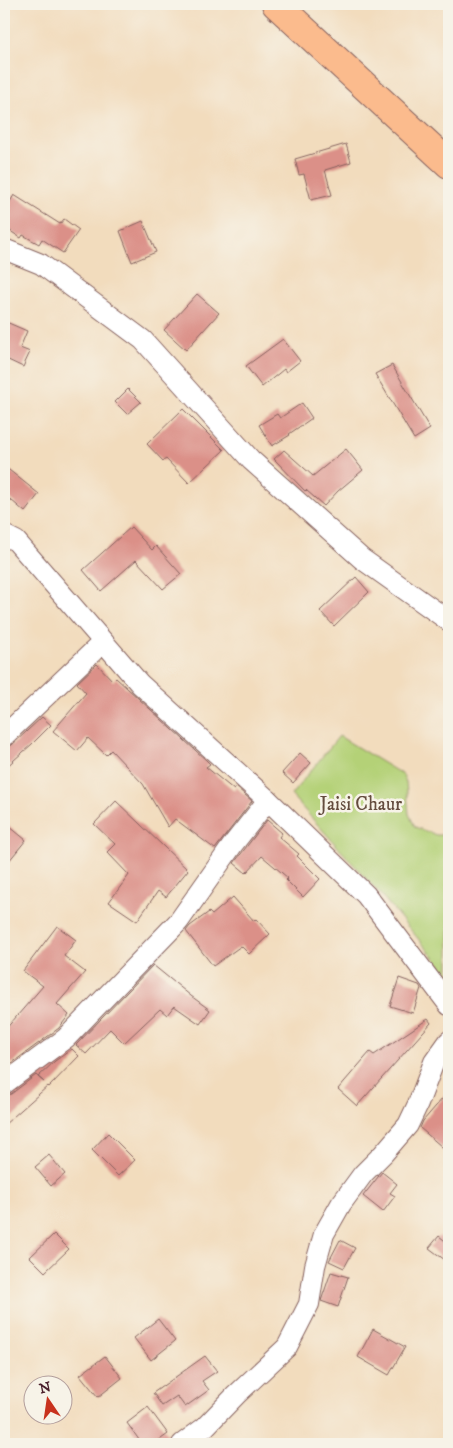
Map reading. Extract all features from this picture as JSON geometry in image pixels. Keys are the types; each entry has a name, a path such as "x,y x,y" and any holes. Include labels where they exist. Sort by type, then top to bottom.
{"highway":[{"path":"276,4 449,164"}],"street":[{"path":"4,249 41,264 143,340 250,460 362,559 449,621"},
{"path":"4,535 16,541 140,684 268,800 366,895 449,1005"},
{"path":"4,736 103,642"},
{"path":"4,1084 66,1038 179,920 234,843 268,800"},
{"path":"182,1444 206,1427 286,1347 309,1304 315,1266 324,1234 340,1204 363,1174 408,1125 434,1062 449,1040"}],"green space":[{"name":"Jaisi Chaur","path":"339,736 403,775 406,782 409,814 415,827 436,835 449,835 449,975 381,895 291,795"}],"building":[{"path":"346,144 351,162 325,170 332,195 311,200 304,174 299,175 295,159"},
{"path":"14,195 60,224 64,219 79,230 63,253 42,239 39,244 23,235 21,238 4,227 4,212"},
{"path":"143,221 156,252 132,262 120,231"},
{"path":"197,294 219,313 186,350 164,330"},
{"path":"4,321 27,331 20,348 30,352 23,367 4,358"},
{"path":"283,339 300,361 286,372 284,369 262,387 246,366"},
{"path":"392,365 430,429 414,439 375,374"},
{"path":"128,389 141,402 127,414 115,402"},
{"path":"302,403 312,418 272,446 259,425 277,414 280,418"},
{"path":"183,409 224,450 189,483 166,459 163,461 147,444"},
{"path":"346,449 363,470 338,491 324,506 305,491 274,459 284,450 313,476"},
{"path":"4,466 39,494 25,512 4,494"},
{"path":"131,527 152,550 156,546 181,574 163,589 136,560 101,591 83,570"},
{"path":"356,577 369,592 334,626 320,611"},
{"path":"97,664 113,681 116,678 206,760 210,764 206,767 234,790 236,787 252,801 215,849 175,819 168,827 143,784 111,750 106,755 88,738 77,751 53,731 86,693 77,683"},
{"path":"42,717 51,725 4,769 4,748 12,745"},
{"path":"300,753 311,763 293,783 282,773"},
{"path":"116,801 188,870 166,897 158,891 137,921 109,902 129,875 107,852 115,844 94,824"},
{"path":"267,820 282,833 279,837 299,854 297,856 320,879 303,897 286,880 288,878 262,856 246,873 234,863"},
{"path":"4,822 26,840 4,867"},
{"path":"233,897 254,921 256,919 270,934 249,954 241,946 213,966 186,931 209,912 212,915"},
{"path":"57,926 76,940 64,956 85,972 57,1004 69,1015 59,1028 4,1069 4,1031 43,986 23,971"},
{"path":"153,965 210,1010 200,1024 174,1006 167,1015 160,1009 124,1043 110,1029 86,1054 76,1045"},
{"path":"399,978 419,985 421,988 413,1013 390,1006"},
{"path":"428,1019 431,1023 357,1106 338,1089 370,1052 374,1055"},
{"path":"72,1049 79,1056 49,1087 4,1125 4,1096 11,1094 36,1075 38,1077 55,1061"},
{"path":"449,1091 449,1153 420,1128 423,1121"},
{"path":"108,1133 135,1160 118,1176 92,1150"},
{"path":"49,1155 65,1174 51,1186 35,1167"},
{"path":"382,1172 397,1184 390,1193 395,1196 383,1212 363,1196"},
{"path":"54,1234 69,1249 45,1272 30,1257"},
{"path":"439,1236 449,1244 449,1263 429,1248"},
{"path":"340,1240 355,1248 344,1268 329,1261"},
{"path":"331,1272 348,1277 338,1307 321,1301"},
{"path":"158,1319 175,1341 151,1360 134,1338"},
{"path":"373,1329 405,1347 389,1375 358,1357"},
{"path":"105,1356 122,1378 98,1397 80,1375"},
{"path":"205,1356 217,1371 202,1381 209,1390 185,1407 177,1396 162,1406 153,1393"},
{"path":"148,1407 168,1434 154,1444 142,1444 127,1423"}]}
